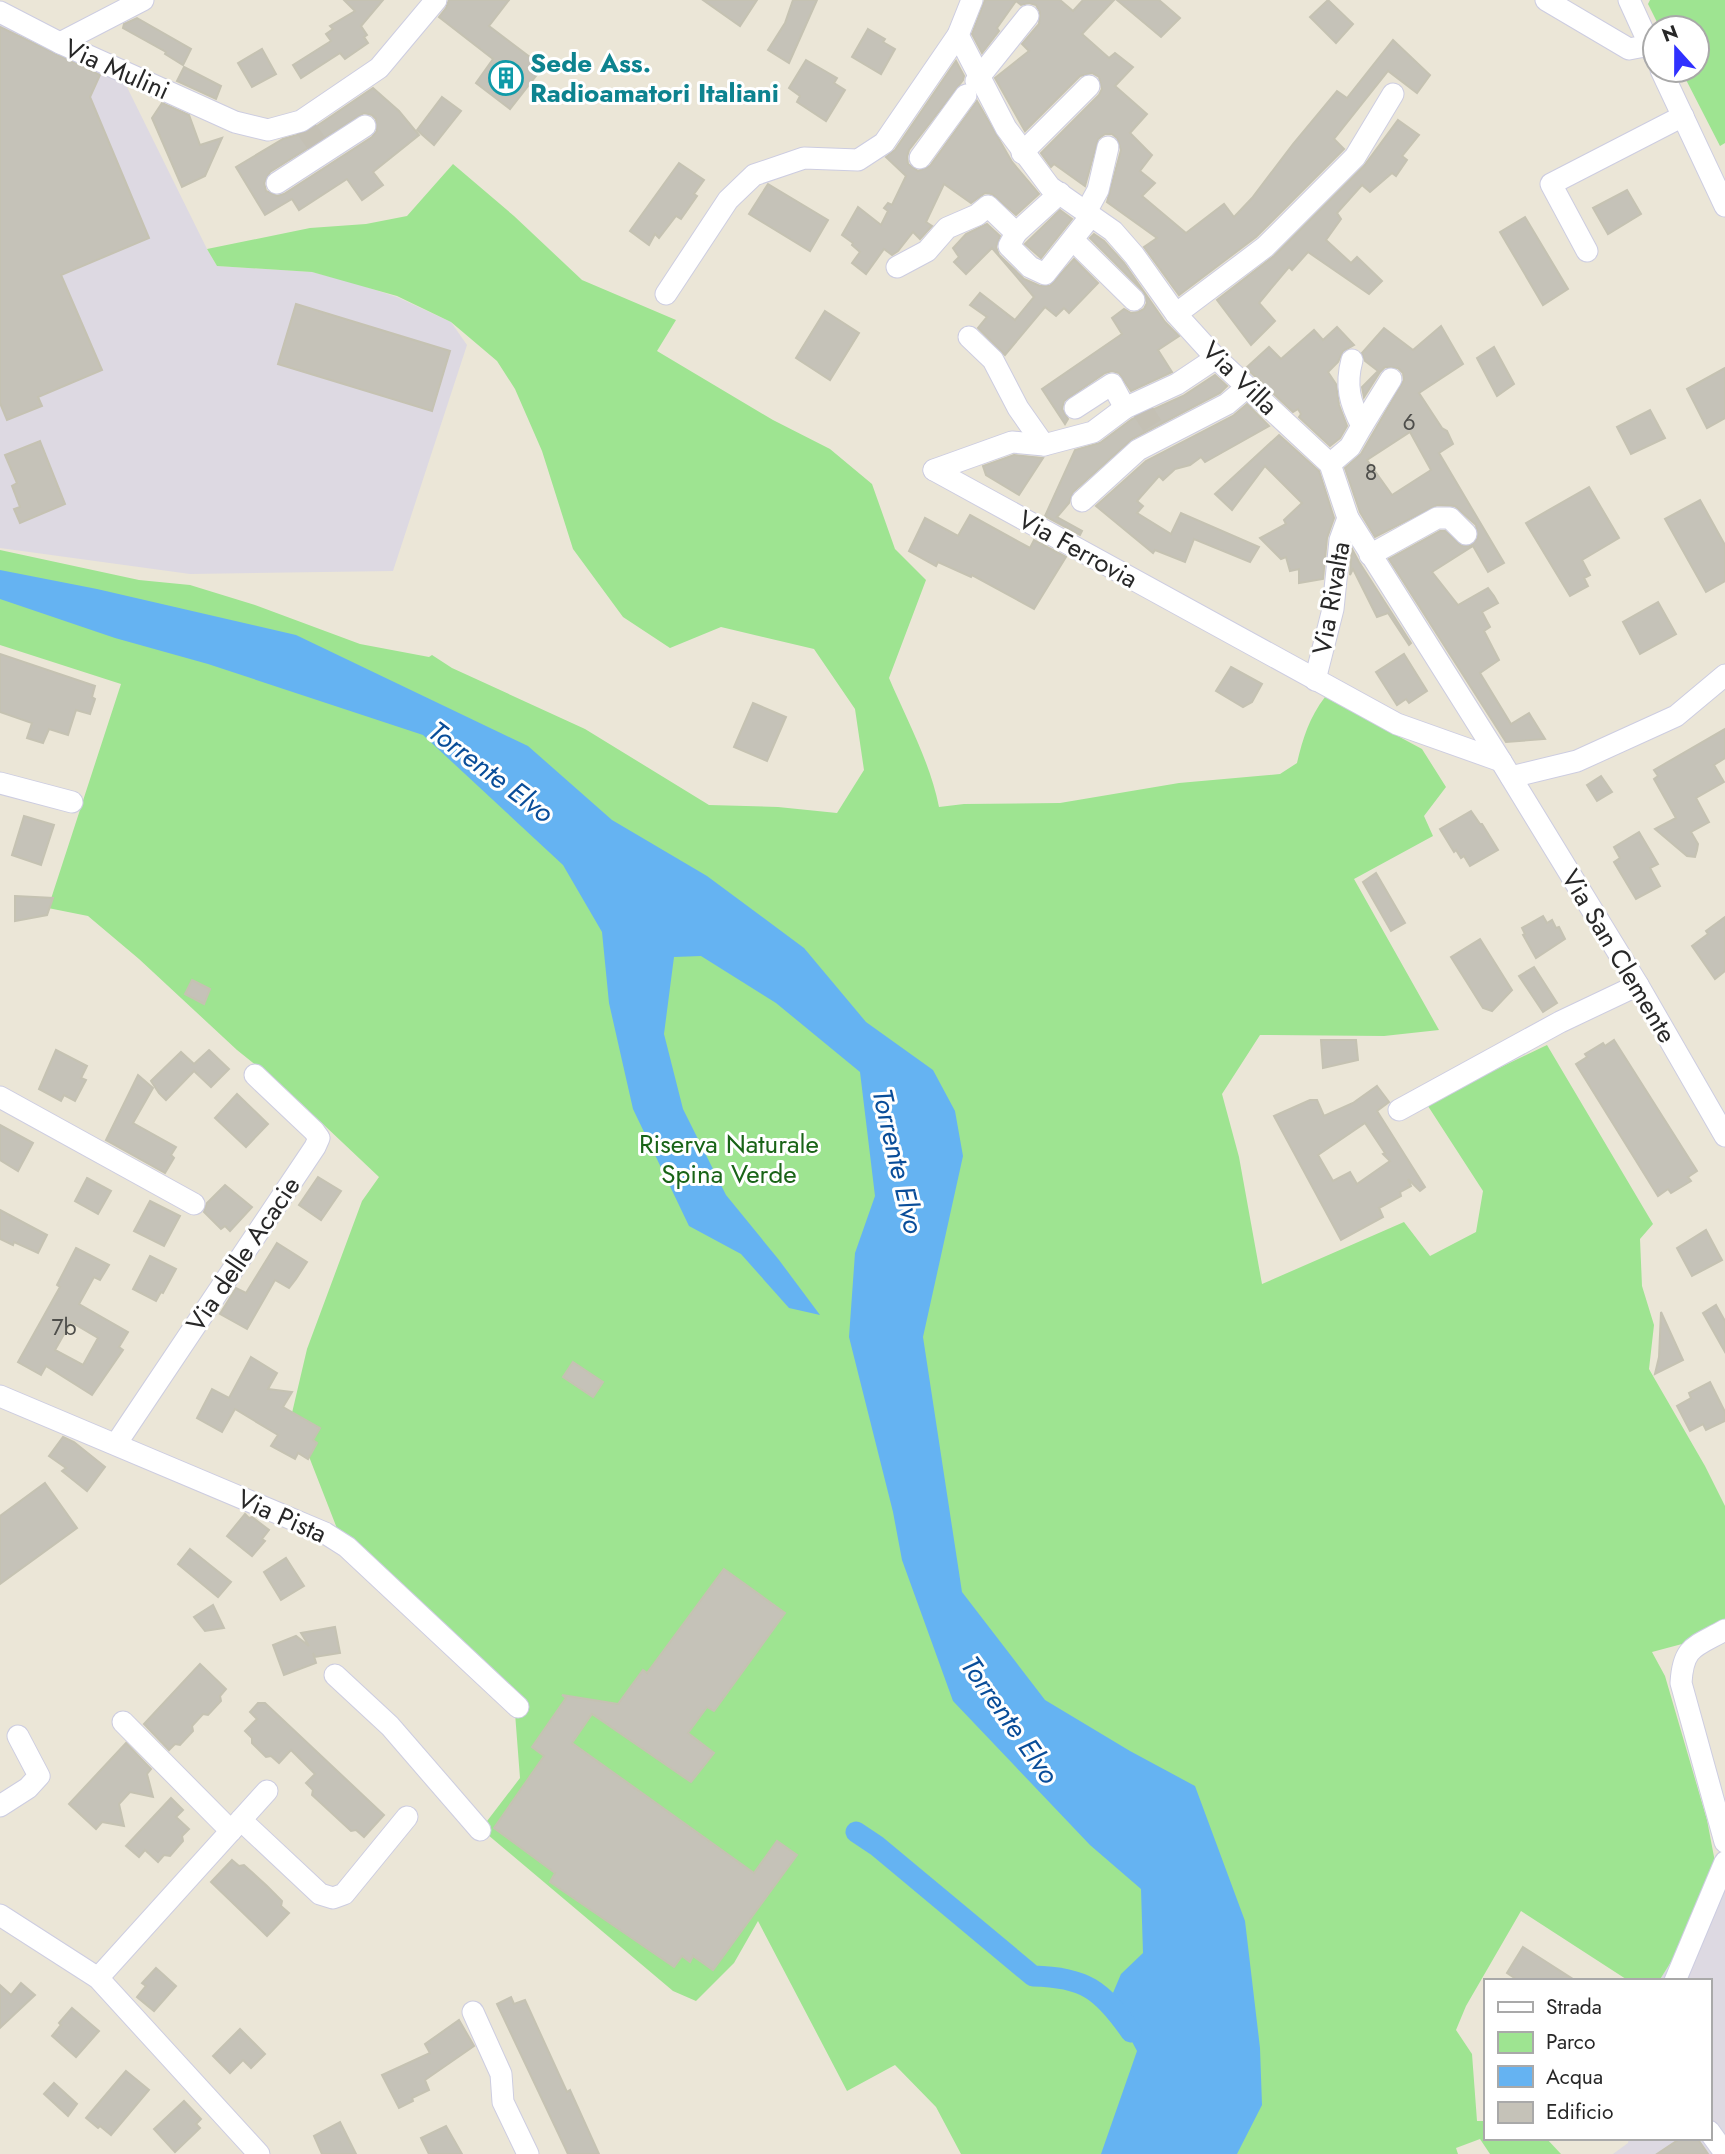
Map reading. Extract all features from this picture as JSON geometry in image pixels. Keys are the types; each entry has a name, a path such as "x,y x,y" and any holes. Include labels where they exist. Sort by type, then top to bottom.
{"street":[{"path":"60,43 143,0"},
{"path":"277,184 312,137 379,68 436,0"},
{"path":"666,294 728,200 754,175 804,158 858,160 884,144 958,35 972,0"},
{"path":"1546,0 1629,49 1641,50"},
{"path":"1629,0 1641,27"},
{"name":"Via Mulini","path":"0,12 60,43 235,122 312,137"},
{"path":"920,158 1028,16"},
{"name":"Via Villa","path":"958,35 973,85 1050,187 1113,231 1134,255 1176,314 1216,358 1330,464 1348,517 1506,769"},
{"path":"1668,84 1725,206"},
{"path":"1022,153 1089,86"},
{"path":"1176,314 1265,247 1355,157 1393,94"},
{"path":"1587,251 1551,184 1683,116"},
{"path":"312,137 365,126"},
{"path":"1060,193 1016,233 1009,246 1030,267 1045,274 1073,240 1089,214 1098,190 1108,147"},
{"path":"897,267 927,251 947,228 977,215 988,206 1016,233"},
{"path":"1073,240 1134,300"},
{"path":"970,337 993,360 1018,408 1044,445"},
{"name":"Via Ferrovia","path":"1216,358 1177,384 1093,432 1044,445 1012,442 934,470 1397,724 1506,769"},
{"path":"1352,360 1347,379 1353,410 1362,426"},
{"path":"1330,464 1350,447 1391,379"},
{"path":"1074,408 1112,384 1135,407"},
{"path":"1082,501 1158,433 1227,404 1247,387"},
{"name":"Via Rivalta","path":"1315,680 1333,609 1340,540 1348,517"},
{"path":"1370,555 1437,518 1450,519 1466,534"},
{"path":"1506,769 1577,761 1676,716 1725,675"},
{"name":"Via San Clemente","path":"1506,769 1638,985 1725,1136"},
{"path":"0,783 72,802"},
{"path":"1399,1110 1560,1022 1638,985"},
{"name":"Via delle Acacie","path":"116,1444 319,1138 314,1130 255,1074"},
{"path":"0,1097 194,1204"},
{"name":"Via Pista","path":"0,1395 326,1533 347,1547 518,1707"},
{"path":"1725,1630 1687,1652 1682,1665 1681,1683 1725,1842"},
{"path":"335,1675 390,1726 480,1830"},
{"path":"123,1722 236,1826 320,1894 333,1898 344,1894 407,1817"},
{"path":"0,1806 28,1788 39,1776 18,1736"},
{"path":"98,1978 267,1791"},
{"path":"1676,1979 1725,1862"},
{"path":"2,1922 98,1978 259,2154"},
{"path":"473,2012 501,2074 503,2102 528,2154"},
{"path":"1711,2134 1725,2153"}],"shaded area":[{"path":"0,17 124,81 217,266 312,272 397,297 451,322 467,345 393,571 190,574 0,548"},
{"path":"1725,1858 1725,2154 1613,2154 1629,2140 1711,2140 1711,1979 1660,1979"}],"green space":[{"path":"1650,0 1725,0 1725,143 1720,146 1688,84 1711,84 1711,14 1653,14 1648,4"},
{"name":"Riserva Naturale Spina Verde","path":"453,164 514,216 582,280 676,320 657,351 773,420 830,449 872,484 895,549 926,580 889,678 924,757 939,807 964,804 1060,803 1179,783 1280,774 1297,763 1307,728 1325,697 1422,749 1446,787 1424,816 1433,836 1354,879 1439,1030 1384,1036 1260,1035 1222,1094 1239,1157 1262,1284 1404,1222 1430,1256 1476,1232 1483,1191 1426,1103 1547,1045 1653,1224 1640,1239 1642,1286 1654,1325 1649,1369 1725,1506 1725,1620 1682,1644 1652,1652 1665,1676 1707,1820 1715,1862 1674,1957 1660,1979 1626,1979 1521,1911 1466,2006 1456,2030 1472,2054 1477,2121 1484,2121 1484,2140 1548,2140 1561,2154 1490,2154 1480,2139 1456,2148 1458,2154 961,2154 936,2107 895,2065 847,2091 758,1921 734,1963 696,2001 673,1991 481,1829 520,1778 514,1700 338,1531 292,1413 307,1349 362,1201 379,1177 288,1091 237,1050 139,959 88,916 48,908 121,684 0,645 0,550 139,580 190,585 255,605 360,644 429,657 432,655 452,668 585,729 709,805 778,807 837,813 864,770 855,709 814,649 721,627 670,648 623,617 573,549 542,451 515,389 497,361 451,322 397,296 312,272 217,266 207,249 310,228 366,224 407,216"}],"water":[{"name":"Torrente Elvo","path":"0,570 97,589 296,635 528,746 612,820 707,876 804,948 866,1022 933,1070 955,1111 963,1156 923,1337 962,1592 1045,1700 1195,1786 1245,1921 1260,2048 1262,2105 1237,2154 1101,2154 1137,2051 1110,2000 1121,1974 1143,1953 1141,1889 1090,1845 953,1701 902,1560 893,1512 849,1337 855,1253 875,1196 860,1072 776,1003 701,956 674,957 664,1034 683,1109 726,1195 820,1315 789,1308 741,1254 689,1226 633,1109 609,1003 602,932 563,865 423,735 0,599"}],"building":[{"path":"344,0 383,0 361,26 367,35 364,37 368,43 345,59 340,53 301,78 293,65 331,41 326,34 333,29 330,26 355,11"},
{"path":"449,0 509,0 489,26 543,67 510,109 476,83 493,59 439,17"},
{"path":"703,0 757,0 740,26"},
{"path":"793,0 817,0 789,63 768,50 785,23"},
{"path":"985,0 1060,0 1073,11 1083,0 1114,0 1082,34 1109,58 1115,53 1133,67 1115,86 1147,114 1130,133 1152,155 1140,171 1155,183 1142,196 1186,233 1224,204 1234,217 1337,91 1347,98 1393,40 1430,75 1417,93 1388,71 1334,139 1344,149 1256,237 1179,295 1144,247 1157,238 1107,202 1121,150 1117,138 1112,134 1105,134 1098,139 1085,186 1054,164 1051,167 1041,153 1099,95 1102,89 1099,77 1092,73 1080,76 1025,131 995,78 1029,51 1022,44 1039,24 1040,12 1036,5 1021,5 1016,1 997,28 999,31 982,53 972,34"},
{"path":"1117,0 1159,0 1180,18 1161,37"},
{"path":"1328,0 1353,24 1336,43 1310,17"},
{"path":"137,18 191,49 183,65 165,54 166,52 123,28 124,24"},
{"path":"0,27 100,75 90,97 149,238 61,275 102,370 38,397 42,406 7,420 0,403"},
{"path":"868,29 895,49 881,74 852,57"},
{"path":"262,49 276,74 252,87 238,63"},
{"path":"806,60 837,78 834,83 845,90 826,121 797,102 800,96 789,88"},
{"path":"956,61 964,76 963,80 909,150 908,164 918,171 930,166 977,101 1012,162 1039,194 1016,215 992,194 985,193 971,203 944,184 926,222 932,226 920,239 913,232 892,255 884,249 866,274 852,263 860,252 842,235 858,207 881,225 888,211 884,208 888,203 892,205 906,176 886,157 895,150"},
{"path":"184,67 221,86 216,99 177,81"},
{"path":"373,88 399,111 419,135 373,172 383,185 362,200 347,179 299,210 292,199 265,215 236,167 283,139 308,132","holes":["364,113 376,119 377,131 372,137 284,194 277,196 266,191 264,183 270,172"]},
{"path":"442,97 461,111 434,145 417,130"},
{"path":"162,103 189,115 200,145 222,138 205,176 182,187 152,118"},
{"path":"1398,120 1419,135 1402,156 1407,160 1396,176 1392,173 1370,192 1362,185 1337,213 1341,219 1326,240 1351,263 1357,257 1382,281 1369,294 1308,252 1292,270 1289,267 1259,303 1275,321 1251,345 1217,300 1274,256 1364,166"},
{"path":"679,163 704,180 681,219 676,216 659,238 655,234 649,245 630,231"},
{"path":"768,184 828,220 810,251 749,214"},
{"path":"1627,190 1641,214 1608,234 1593,208"},
{"path":"1060,210 1072,219 1041,258 1025,244"},
{"path":"1525,217 1568,289 1543,305 1500,232"},
{"path":"987,224 1000,236 996,247 999,255 1024,279 1040,286 1050,286 1074,259 1098,283 1069,313 1064,308 1056,316 1045,307 1005,355 978,328 987,317 970,305 980,293 1015,320 1034,297 992,248 966,274 954,262 959,257 953,248 966,234"},
{"path":"1094,234 1124,263 1165,322 1179,336 1158,350 1172,372 1131,391 1119,373 1105,373 1064,401 1062,409 1068,419 1065,424 1042,389 1122,334 1112,318 1124,309 1131,313 1138,312 1144,309 1147,303 1143,291 1090,238"},
{"path":"296,304 450,351 432,411 278,364"},
{"path":"825,311 859,333 830,380 796,358"},
{"path":"1441,326 1463,364 1419,393 1442,428 1447,431 1453,444 1439,453 1504,563 1488,572 1473,546 1432,572 1458,605 1488,588 1494,596 1498,603 1482,612 1490,627 1484,631 1499,660 1480,673 1511,724 1529,713 1545,739 1506,742 1389,559 1440,531 1445,531 1462,546 1470,546 1478,538 1476,525 1455,506 1437,505 1375,537 1360,512 1345,468 1361,454 1404,380 1403,373 1398,368 1385,367 1364,397 1362,387 1378,371 1365,361 1362,353 1384,328 1413,350","holes":["1410,432 1431,470 1392,495 1367,460"]},
{"path":"1337,327 1354,345 1343,351 1338,362 1328,372 1336,384 1339,405 1347,426 1340,438 1330,446 1299,417 1301,414 1298,409 1293,412 1246,368 1269,347 1281,359 1314,330 1323,340"},
{"path":"1494,347 1514,384 1497,396 1477,358"},
{"path":"1725,368 1725,418 1707,428 1687,389"},
{"path":"1215,375 1227,386 1220,393 1132,439 1073,492 1069,503 1057,517 1082,531 1080,535 1045,516 1075,450 1100,443 1132,419 1183,396"},
{"path":"1247,404 1269,426 1205,462 1201,457 1190,465 1175,469 1163,480 1159,476 1137,501 1143,506 1137,513 1171,534 1181,513 1259,547 1250,562 1194,539 1185,562 1155,550 1153,553 1096,506 1146,461 1233,416"},
{"path":"1650,410 1665,438 1631,454 1617,427"},
{"path":"1279,435 1319,471 1334,518 1327,538 1323,579 1299,583 1299,569 1290,571 1286,557 1281,559 1260,538 1286,524 1284,520 1302,503 1265,466 1232,510 1215,494"},
{"path":"40,441 65,504 20,523 14,509 20,507 12,486 17,483 5,455"},
{"path":"1014,455 1043,458 1019,495 986,475 983,466"},
{"path":"1589,487 1619,538 1582,560 1590,575 1584,578 1588,586 1570,596 1526,523"},
{"path":"1700,500 1725,545 1725,581 1706,592 1665,519"},
{"path":"970,515 1030,548 1034,540 1066,557 1034,609 972,575 971,577 938,562 936,566 909,551 925,518 958,536"},
{"path":"1352,549 1411,643 1409,645 1388,613 1377,617 1353,569 1350,575"},
{"path":"1658,602 1676,634 1640,654 1623,622"},
{"path":"0,654 95,686 92,697 95,699 90,714 76,710 68,735 49,729 43,743 27,738 32,723 0,712"},
{"path":"1404,654 1427,691 1409,703 1406,699 1397,705 1376,672"},
{"path":"1231,667 1262,684 1252,702 1243,707 1216,691"},
{"path":"753,703 786,717 767,761 734,747"},
{"path":"1725,729 1725,758 1714,765 1724,782 1696,798 1709,822 1691,832 1698,844 1695,857 1687,856 1655,829 1676,818 1654,779 1658,776 1654,770"},
{"path":"1601,776 1612,792 1597,801 1587,785"},
{"path":"1471,811 1498,850 1470,866 1464,856 1461,858 1456,850 1454,852 1440,829"},
{"path":"24,816 54,825 41,865 12,855"},
{"path":"1639,832 1658,864 1650,868 1660,886 1636,899 1614,862 1620,858 1614,847"},
{"path":"1376,873 1405,923 1391,931 1363,882"},
{"path":"15,896 53,898 47,915 15,921"},
{"path":"1543,916 1547,923 1552,920 1556,928 1559,927 1565,939 1536,958 1522,928"},
{"path":"1725,917 1725,971 1715,979 1692,946"},
{"path":"1480,939 1512,990 1492,1011 1483,1008 1451,957"},
{"path":"1534,967 1557,1003 1543,1012 1519,976"},
{"path":"192,980 210,989 204,1004 185,994"},
{"path":"1321,1040 1356,1040 1358,1060 1323,1068"},
{"path":"1614,1040 1697,1171 1688,1177 1691,1181 1671,1193 1668,1189 1658,1196 1576,1064 1587,1057 1585,1054"},
{"path":"56,1050 87,1066 81,1078 86,1080 75,1101 64,1095 61,1101 39,1089"},
{"path":"209,1050 229,1069 211,1087 194,1071 166,1100 159,1093 151,1081 181,1052 194,1064"},
{"path":"138,1075 153,1088 133,1123 176,1147 171,1155 174,1158 165,1173 106,1140"},
{"path":"1377,1086 1389,1102 1377,1111 1425,1187 1420,1191 1408,1179 1411,1186 1400,1192 1401,1196 1379,1208 1383,1217 1341,1240 1274,1116 1310,1100 1317,1100 1324,1116 1353,1103","holes":["1365,1123 1385,1153 1383,1154 1390,1161 1357,1184 1350,1172 1333,1181 1318,1155"]},
{"path":"237,1094 268,1124 246,1147 215,1118"},
{"path":"0,1125 33,1143 18,1171 0,1160"},
{"path":"318,1177 341,1191 321,1220 299,1205"},
{"path":"87,1178 111,1191 98,1214 75,1201"},
{"path":"225,1185 252,1207 230,1231 225,1226 221,1229 204,1212 207,1203"},
{"path":"150,1201 180,1216 164,1246 134,1231"},
{"path":"0,1210 47,1235 38,1253 0,1239"},
{"path":"1706,1230 1722,1260 1692,1276 1677,1248"},
{"path":"277,1243 307,1262 289,1288 275,1280 247,1329 220,1314 236,1288 246,1293"},
{"path":"76,1248 109,1265 100,1280 94,1277 79,1304 128,1332 119,1347 123,1350 92,1395 46,1366 41,1375 18,1362 60,1287 57,1285","holes":["71,1322 98,1338 83,1365 55,1350"]},
{"path":"150,1256 176,1269 156,1301 133,1289"},
{"path":"1716,1305 1725,1321 1725,1352 1703,1313"},
{"path":"1661,1312 1683,1360 1655,1374 1659,1357"},
{"path":"251,1357 277,1373 268,1389 292,1392 283,1407 320,1428 313,1440 317,1443 308,1459 298,1453 295,1459 271,1446 278,1435 235,1409 222,1432 197,1418 212,1389 229,1398"},
{"path":"573,1362 603,1382 593,1397 563,1377"},
{"path":"1710,1382 1725,1412 1725,1421 1706,1430 1703,1424 1690,1431 1677,1406 1691,1398 1689,1393"},
{"path":"63,1437 74,1442 105,1467 87,1491 62,1471 66,1468 49,1456"},
{"path":"45,1483 77,1528 0,1584 0,1516"},
{"path":"245,1514 269,1530 262,1539 265,1541 252,1556 227,1536"},
{"path":"190,1549 231,1582 218,1597 178,1564"},
{"path":"286,1558 304,1586 281,1600 264,1572"},
{"path":"724,1569 785,1613 714,1711 707,1707 688,1733 714,1753 691,1782 592,1714 572,1743 754,1873 777,1841 797,1855 713,1970 693,1956 690,1962 682,1956 674,1967 550,1882 555,1873 494,1828 544,1756 532,1747 566,1698 562,1695 618,1704 643,1670 647,1673"},
{"path":"213,1605 224,1628 205,1631 194,1617"},
{"path":"335,1627 340,1653 315,1657 313,1653 316,1663 284,1675 273,1645 296,1636 309,1646 301,1633"},
{"path":"200,1664 226,1689 220,1696 221,1701 208,1715 203,1714 180,1745 175,1744 169,1750 144,1724"},
{"path":"258,1703 265,1703 384,1815 364,1837 356,1830 351,1831 312,1795 313,1790 306,1783 315,1774 291,1750 279,1763 271,1756 266,1757 252,1743 252,1738 245,1731 257,1719 250,1712"},
{"path":"126,1743 151,1769 147,1774 153,1797 130,1792 119,1804 124,1826 102,1822 96,1829 69,1804"},
{"path":"171,1798 183,1810 176,1817 189,1829 182,1836 183,1841 170,1856 164,1855 158,1862 145,1850 139,1857 126,1846"},
{"path":"232,1860 239,1866 244,1865 267,1886 282,1901 281,1906 289,1913 267,1936 211,1882"},
{"path":"1523,1947 1573,1979 1516,1979 1507,1973"},
{"path":"156,1968 176,1986 154,2011 137,1997 146,1986 142,1983"},
{"path":"21,1983 35,1995 0,2028 0,1985 11,1995"},
{"path":"511,1997 514,2004 525,2000 599,2154 568,2154 497,2004"},
{"path":"72,2008 99,2031 76,2057 52,2036"},
{"path":"459,2020 474,2046 425,2080 429,2090 399,2108 382,2075 430,2053 425,2044"},
{"path":"240,2029 265,2054 251,2068 243,2060 230,2073 213,2056"},
{"path":"126,2071 149,2090 111,2135 86,2118"},
{"path":"54,2083 77,2104 68,2116 44,2094"},
{"path":"184,2101 201,2119 196,2124 200,2128 175,2152 154,2129"},
{"path":"340,2122 356,2154 322,2154 314,2136"},
{"path":"446,2126 462,2154 429,2154 421,2138"},
{"path":"1678,2140 1698,2140 1708,2154 1657,2154"}],"waterway":[{"path":"856,1832 877,1846 1033,1976 1066,1979 1091,1989 1111,2006 1131,2032"}],"tunnel":[{"path":"305,127 317,144"},
{"path":"1141,408 1155,430"}],"place":[{"name":"Sede Ass. Radioamatori Italiani","path":"506,78"}]}
